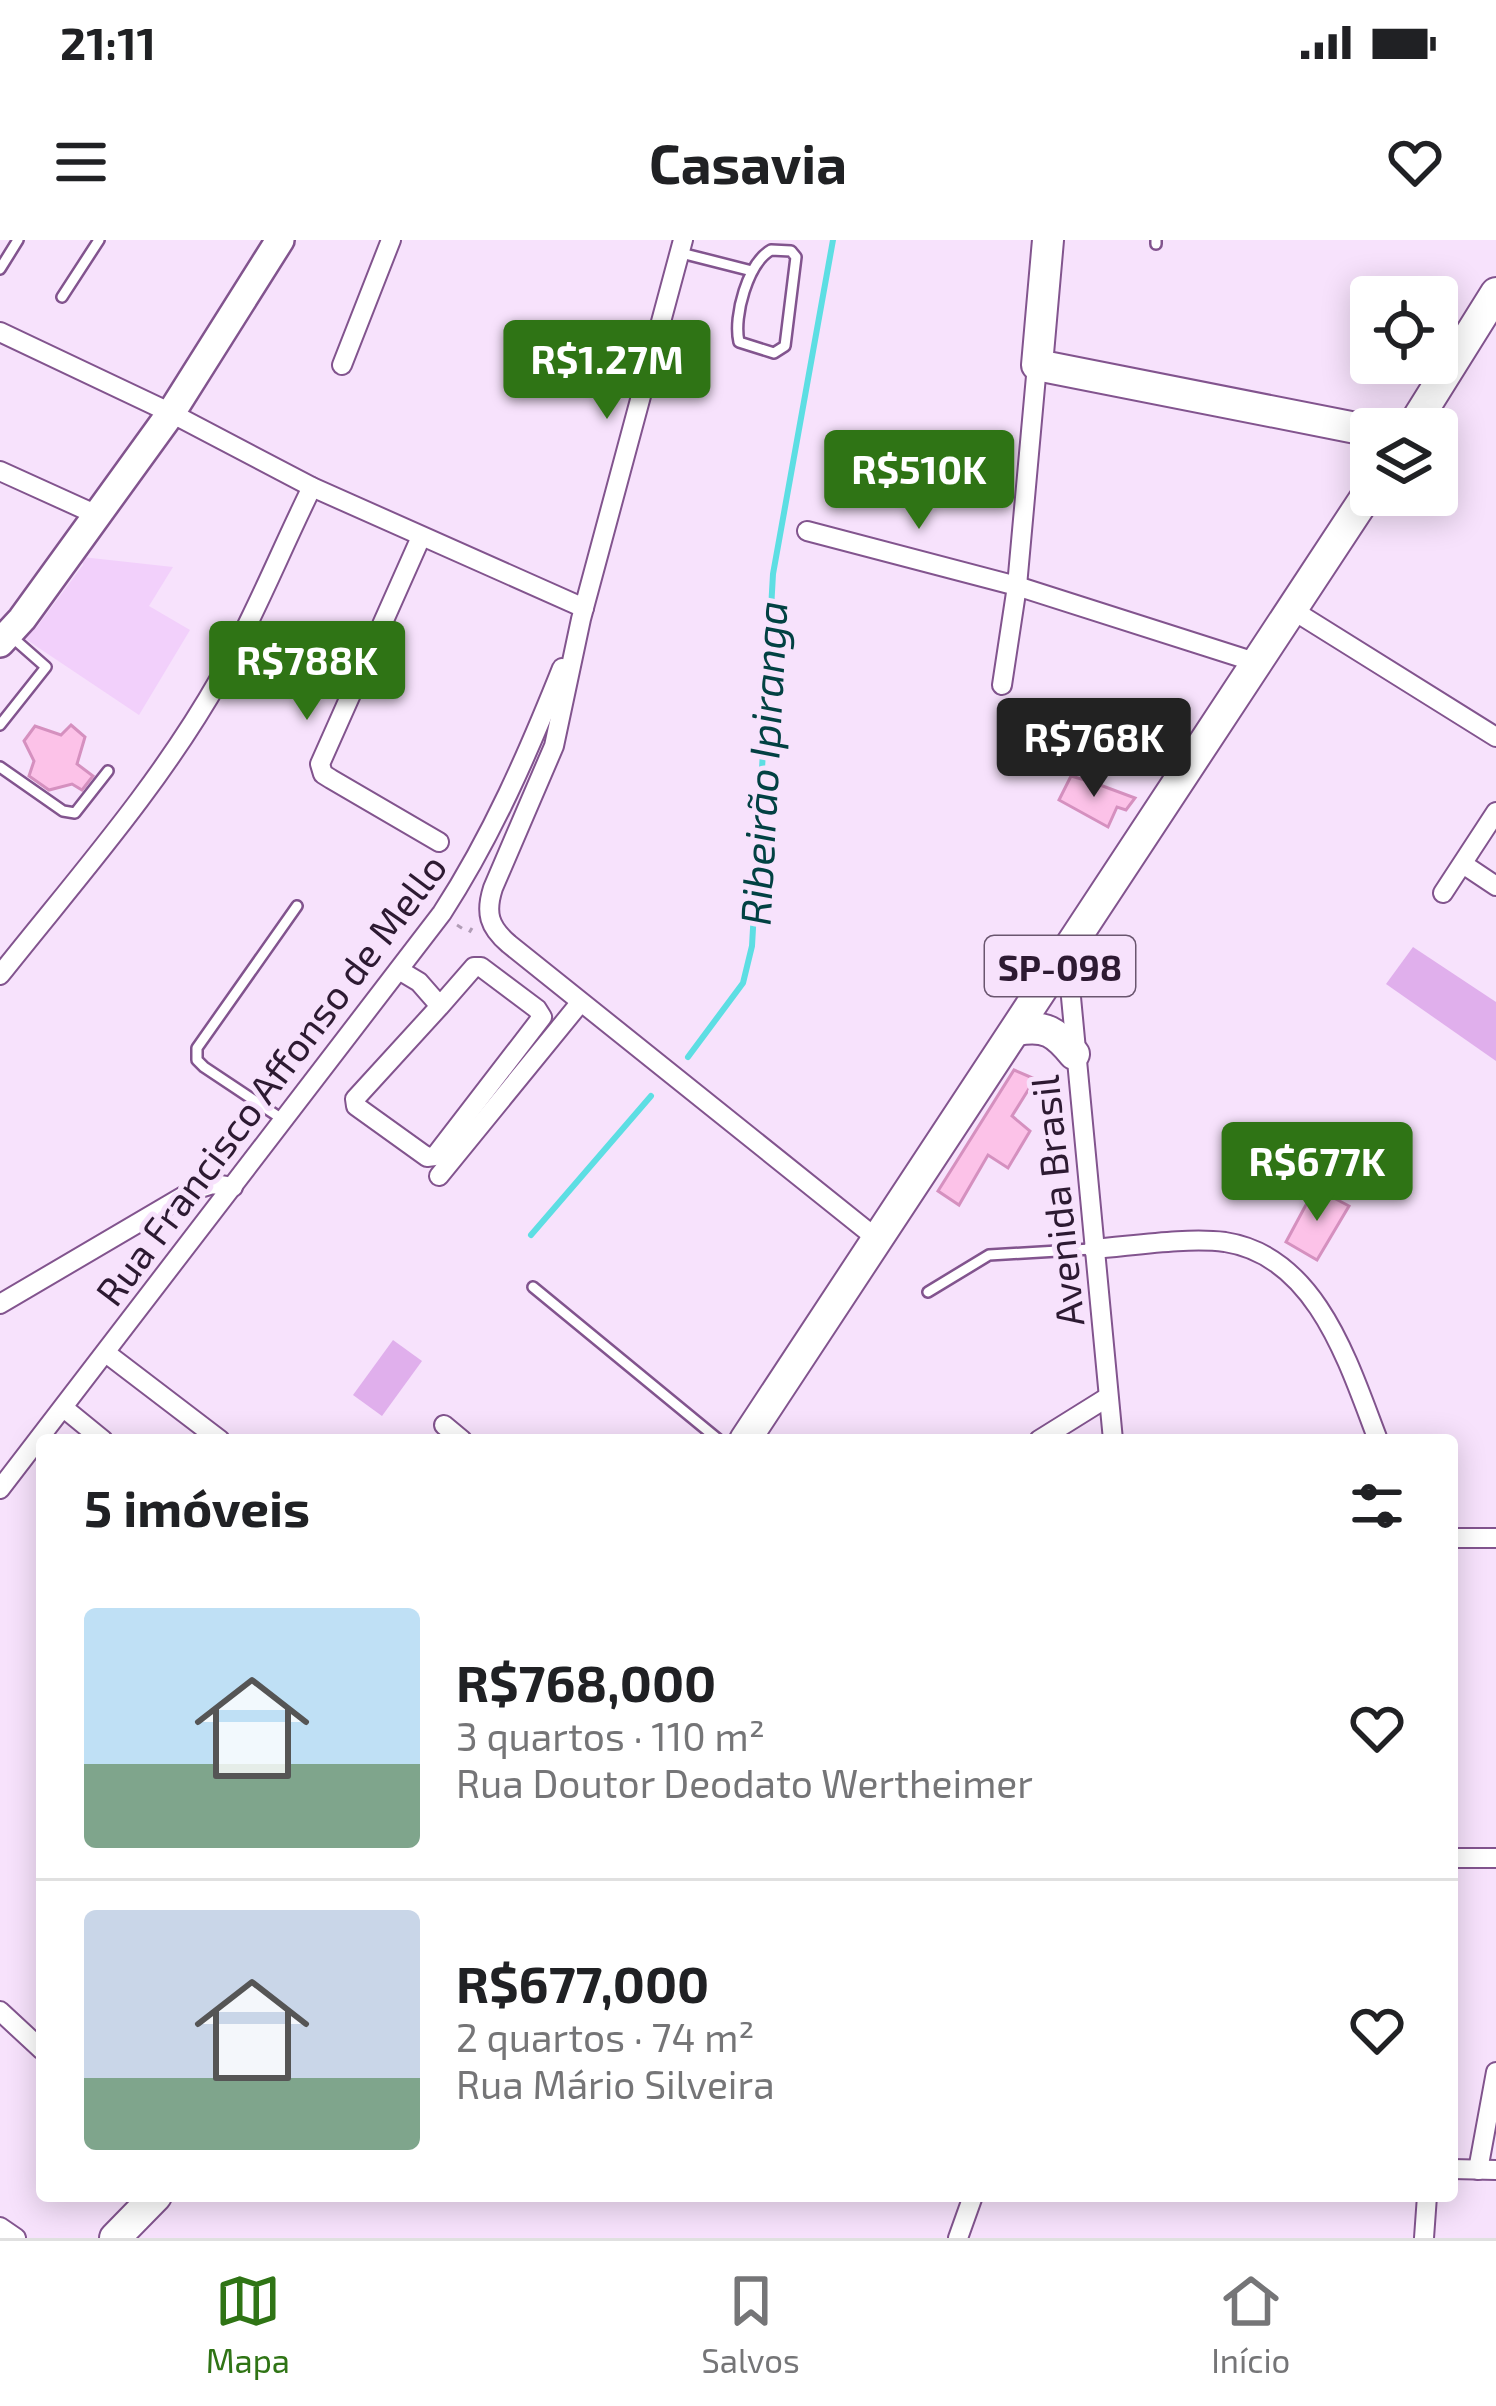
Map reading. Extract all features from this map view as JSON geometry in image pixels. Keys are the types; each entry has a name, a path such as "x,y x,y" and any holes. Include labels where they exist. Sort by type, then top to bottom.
{"main road":[{"path":"4,639 171,413 280,240"},
{"path":"1048,240 1036,365 1350,427"},
{"path":"1425,408 1493,306"},
{"name":"SP-098","path":"749,1434 1353,516"},
{"path":"1017,1030 1039,1026 1051,1030 1074,1054"},
{"path":"115,2238 150,2202"}],"street":[{"path":"342,365 383,243"},
{"path":"681,246 583,614 554,746 488,904 489,921 497,934 580,1003 876,1238"},
{"path":"0,332 312,487 583,614"},
{"path":"1002,685 1017,586 1036,365"},
{"path":"0,471 97,515"},
{"path":"0,975 123,824 178,745 221,676 312,487"},
{"path":"807,532 1017,586 1255,662"},
{"path":"421,537 320,764 331,779 439,842"},
{"path":"1291,609 1496,737"},
{"name":"Rua Francisco Affonso de Mello","path":"44,1434 442,913 474,863 527,755 583,614"},
{"path":"1443,893 1496,812"},
{"path":"1463,864 1496,886"},
{"name":"Avenida Brasil","path":"1067,955 1112,1434"},
{"path":"482,967 542,1017 435,1156 427,1157 356,1106 356,1099 440,1006 466,974 482,967"},
{"path":"398,970 418,982 440,1006"},
{"path":"439,1176 580,1003"},
{"path":"0,1304 194,1190 213,1184 233,1187"},
{"path":"1093,1249 1222,1242 1262,1252 1288,1272 1321,1310 1375,1434"},
{"path":"106,1353 212,1434"},
{"path":"1049,1434 1108,1397"},
{"path":"65,1408 96,1434"},
{"path":"444,1425 455,1434"},
{"name":"Rua Francisco Affonso de Mello","path":"0,1490 36,1445"},
{"path":"1458,1538 1496,1538"},
{"path":"1458,1858 1496,1858"},
{"path":"0,2011 36,2044"},
{"path":"1487,2170 1496,2072"},
{"path":"958,2238 971,2202"},
{"path":"1424,2238 1427,2202"},
{"path":"0,2227 16,2238"}],"lane":[{"path":"0,269 18,240"},
{"path":"62,297 99,240"},
{"path":"681,246 752,271"},
{"path":"771,250 791,251 796,257 784,346 774,353 739,342 736,330 752,271 771,250"},
{"path":"0,724 46,668 4,639"},
{"path":"0,767 62,811 75,813 108,771"},
{"path":"284,1121 204,1067 197,1060 196,1048 297,907"},
{"path":"928,1292 989,1255 1093,1249"},
{"path":"533,1287 712,1434"}],"path":[{"path":"442,913 469,933 488,904"}],"shaded area":[{"path":"82,557 173,567 149,606 190,630 139,715 21,636 36,628 83,565"},
{"path":"1413,947 1496,1002 1496,1061 1386,984"},
{"path":"393,1340 422,1361 382,1416 353,1395"}],"building":[{"path":"71,725 85,737 77,764 93,776 82,790 72,784 49,790 29,776 34,761 24,741 35,726 61,735"},
{"path":"1071,776 1135,798 1126,810 1117,807 1108,827 1059,800"},
{"path":"1014,1070 1035,1079 1012,1116 1030,1131 1008,1168 988,1155 959,1205 938,1191"},
{"path":"1315,1188 1349,1206 1317,1260 1286,1242"}],"waterway":[{"name":"Ribeirão Ipiranga","path":"688,1057 743,983 752,946 773,574 833,240"},
{"path":"531,1235 651,1096"}]}
